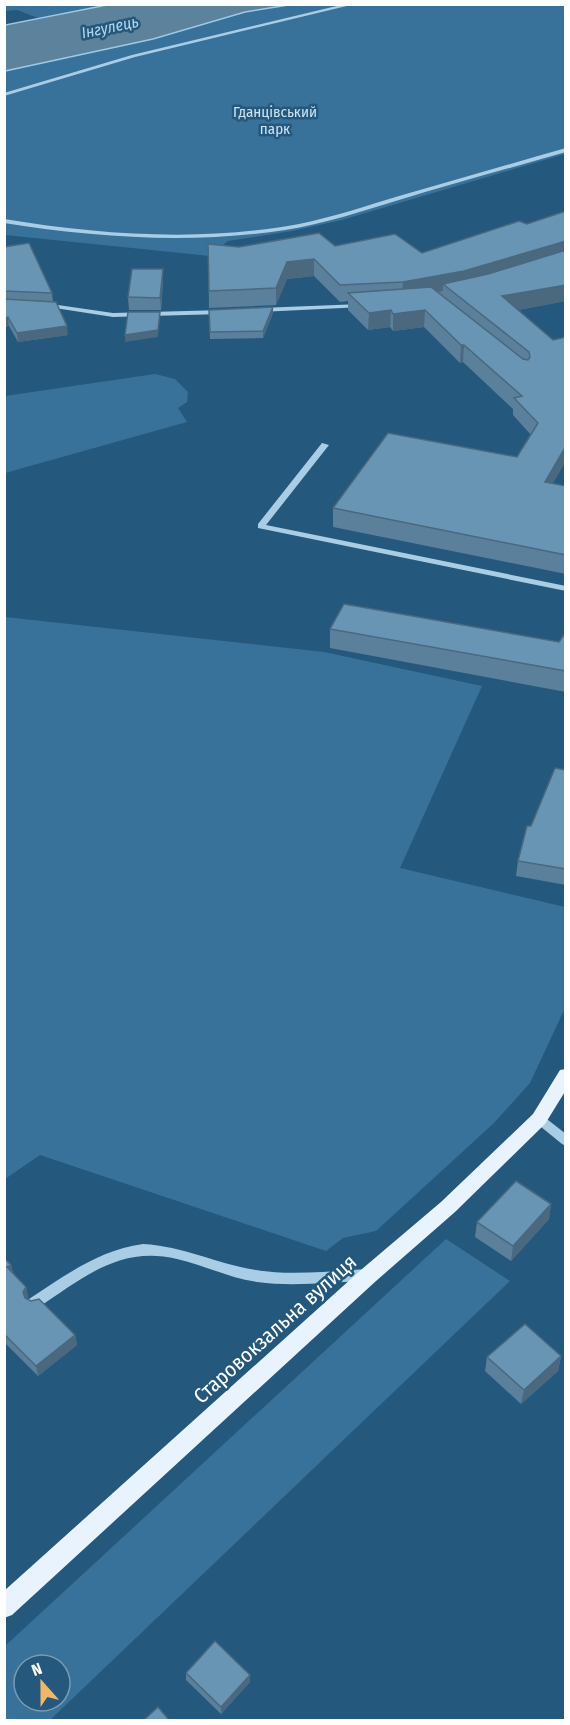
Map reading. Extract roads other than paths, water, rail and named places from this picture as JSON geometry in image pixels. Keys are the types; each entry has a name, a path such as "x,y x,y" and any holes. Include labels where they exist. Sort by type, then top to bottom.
{"main road":[{"name":"Старовокзальна вулиця","path":"4,1607 369,1275 448,1208 539,1119 566,1075"}],"street":[{"path":"4,95 134,56 352,4"},
{"path":"4,221 107,234 161,237 210,236 269,230 336,216 566,150"},
{"path":"30,303 113,315 236,311"},
{"path":"248,311 372,305"},
{"path":"324,445 261,526 566,589"},
{"path":"539,1119 566,1141"},
{"path":"34,1303 101,1259 129,1251 159,1250 256,1276 292,1278 369,1275"}],"water":[{"name":"Інгулець","path":"112,4 288,5 245,12 153,39 5,71 5,25"}],"park label":[{"name":"Гданцівський парк","path":"275,120"}]}
